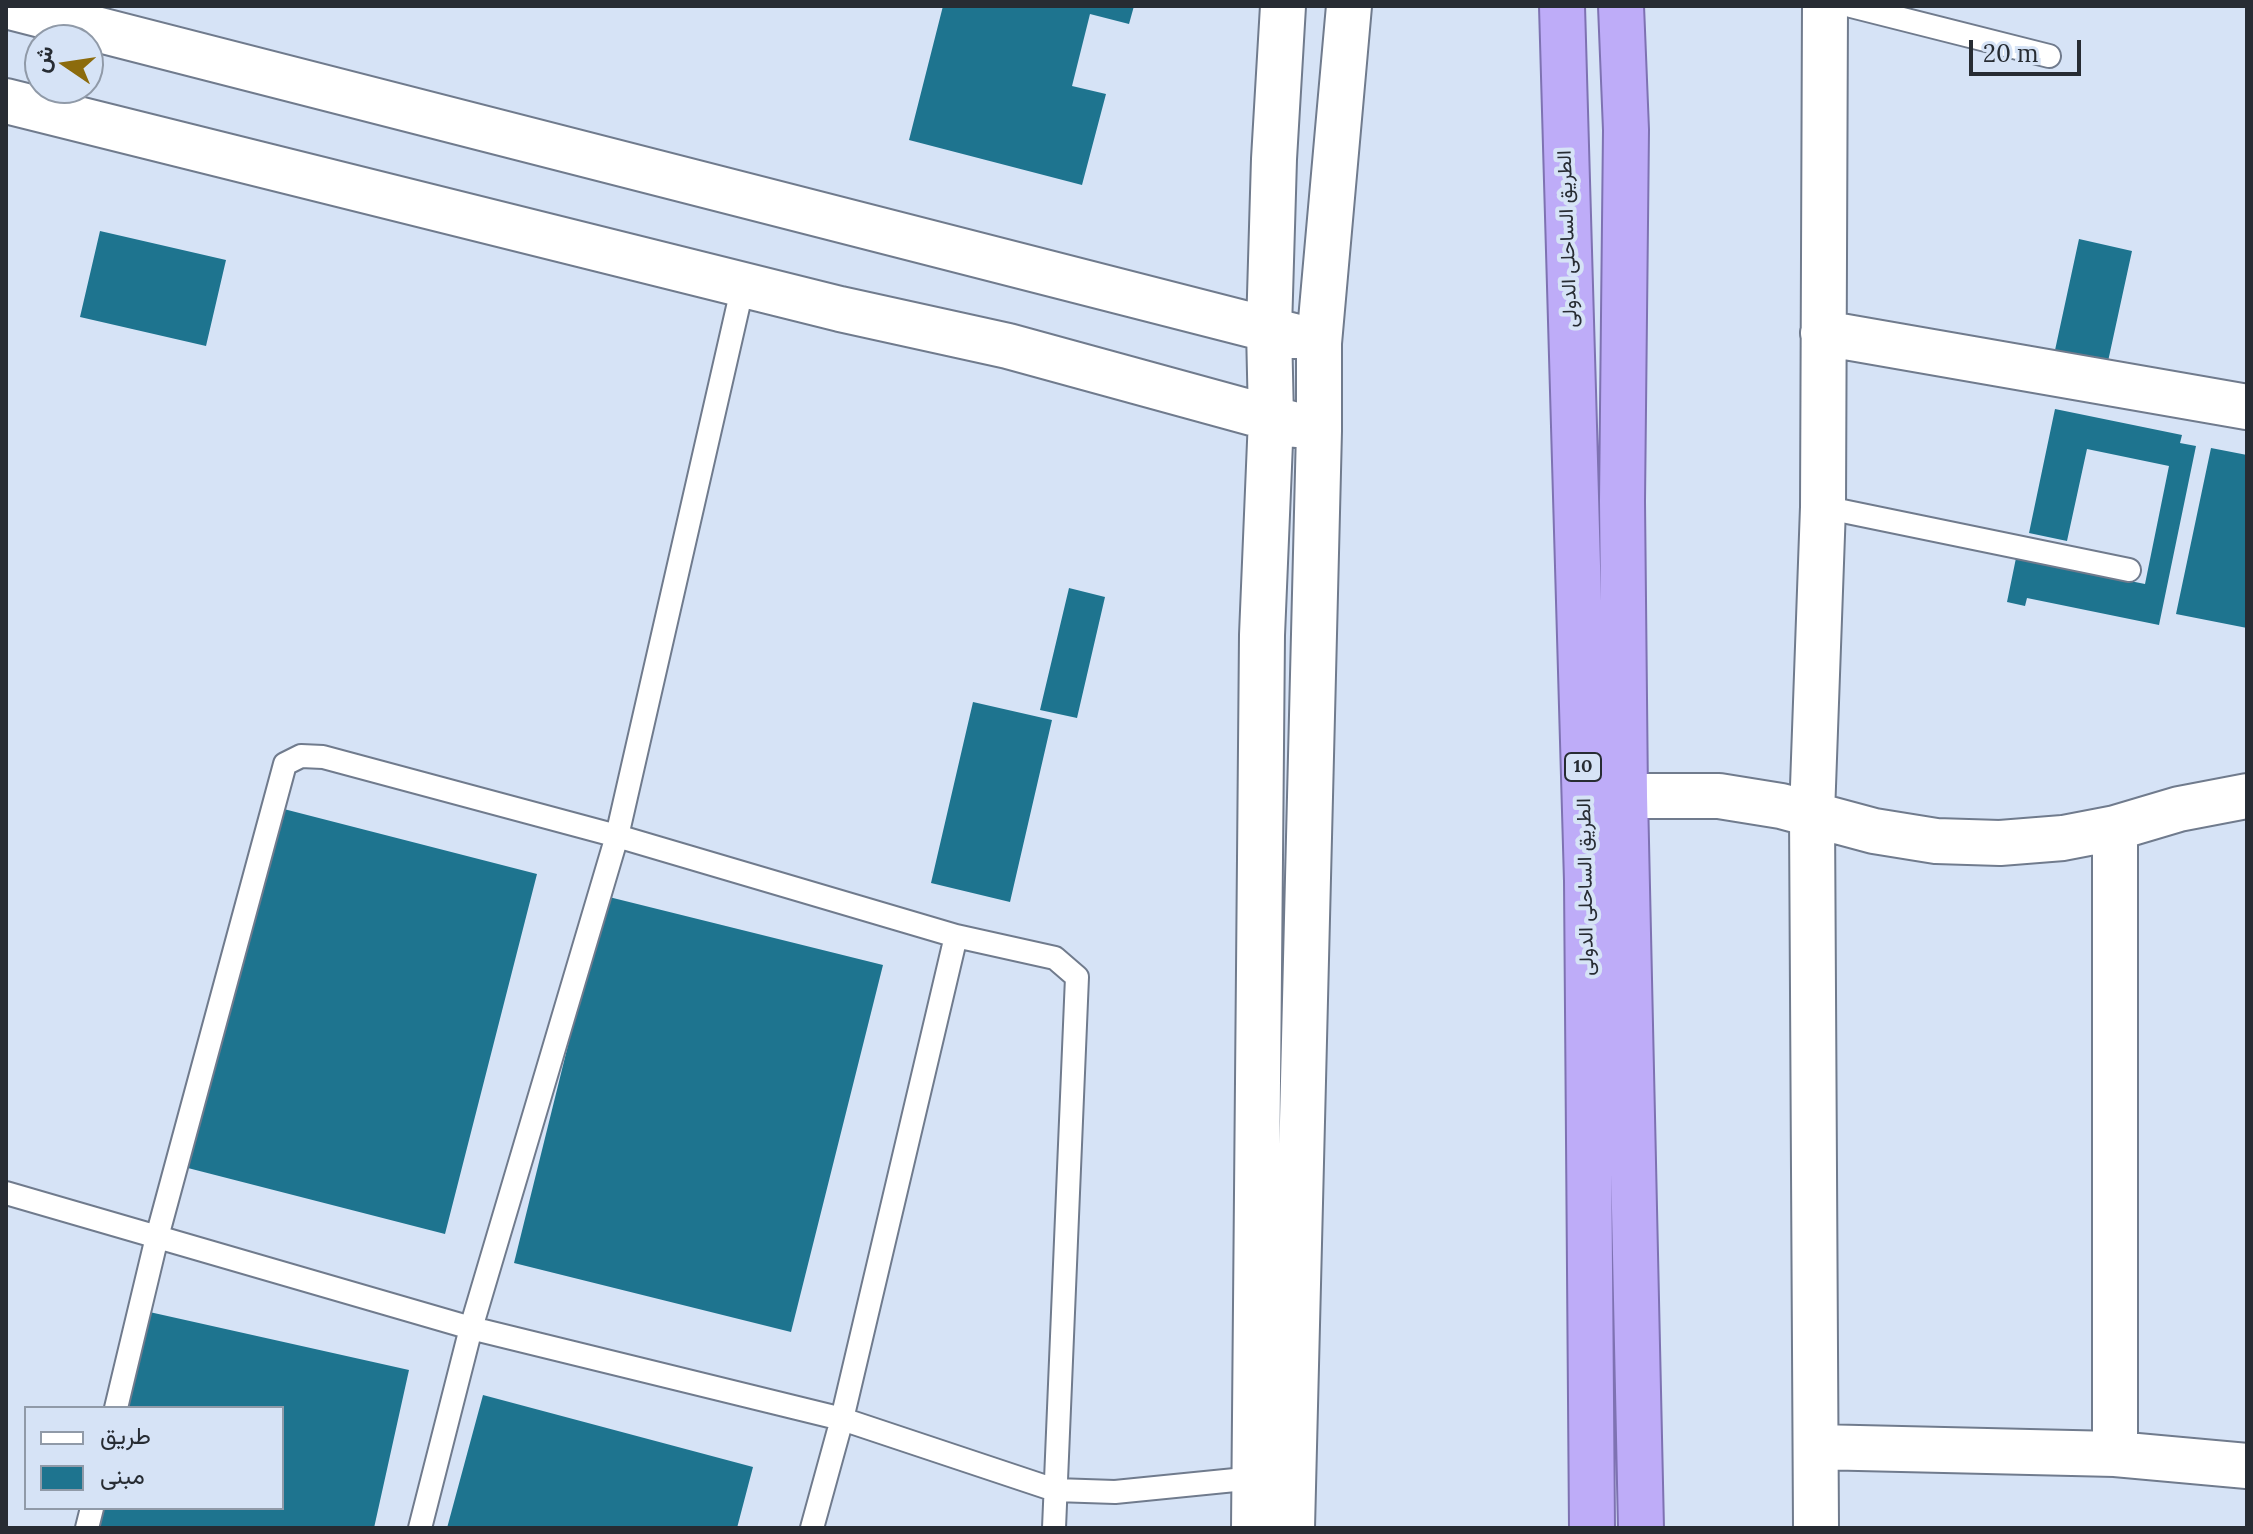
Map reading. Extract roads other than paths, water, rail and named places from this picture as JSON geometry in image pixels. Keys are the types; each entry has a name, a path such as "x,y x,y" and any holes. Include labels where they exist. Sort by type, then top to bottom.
{"highway":[{"name":"الطريق الساحلى الدولى","path":"1562,6 1587,881 1592,1528"},
{"name":"الطريق الساحلى الدولى","path":"1621,6 1626,130 1622,501 1625,796 1641,1528"}],"street":[{"path":"6,14 7,6 1319,343"},
{"path":"1254,1528 1262,635 1271,418 1269,329 1283,6"},
{"path":"1292,1528 1319,343 1349,6"},
{"path":"1816,1528 1812,814 1823,507 1825,6"},
{"path":"6,101 743,285 1008,346 1319,431"},
{"path":"1823,333 2247,407"},
{"path":"1625,796 1719,796 1766,803 1874,831 1936,841 2000,843 2115,828 2179,809 2247,796"},
{"path":"2115,828 2115,1454"},
{"path":"1816,1447 2115,1454 2247,1466"}],"lane":[{"path":"1851,6 2049,56"},
{"path":"420,1528 471,1328 617,836 743,285"},
{"path":"1823,507 2129,570"},
{"path":"116,1406 157,1237 285,764 301,756 323,757 617,836 956,936 1055,958 1077,977 1054,1528"},
{"path":"812,1528 842,1419 956,936"},
{"path":"6,1193 471,1328 842,1419 1055,1490 1115,1492 1255,1478"}]}
